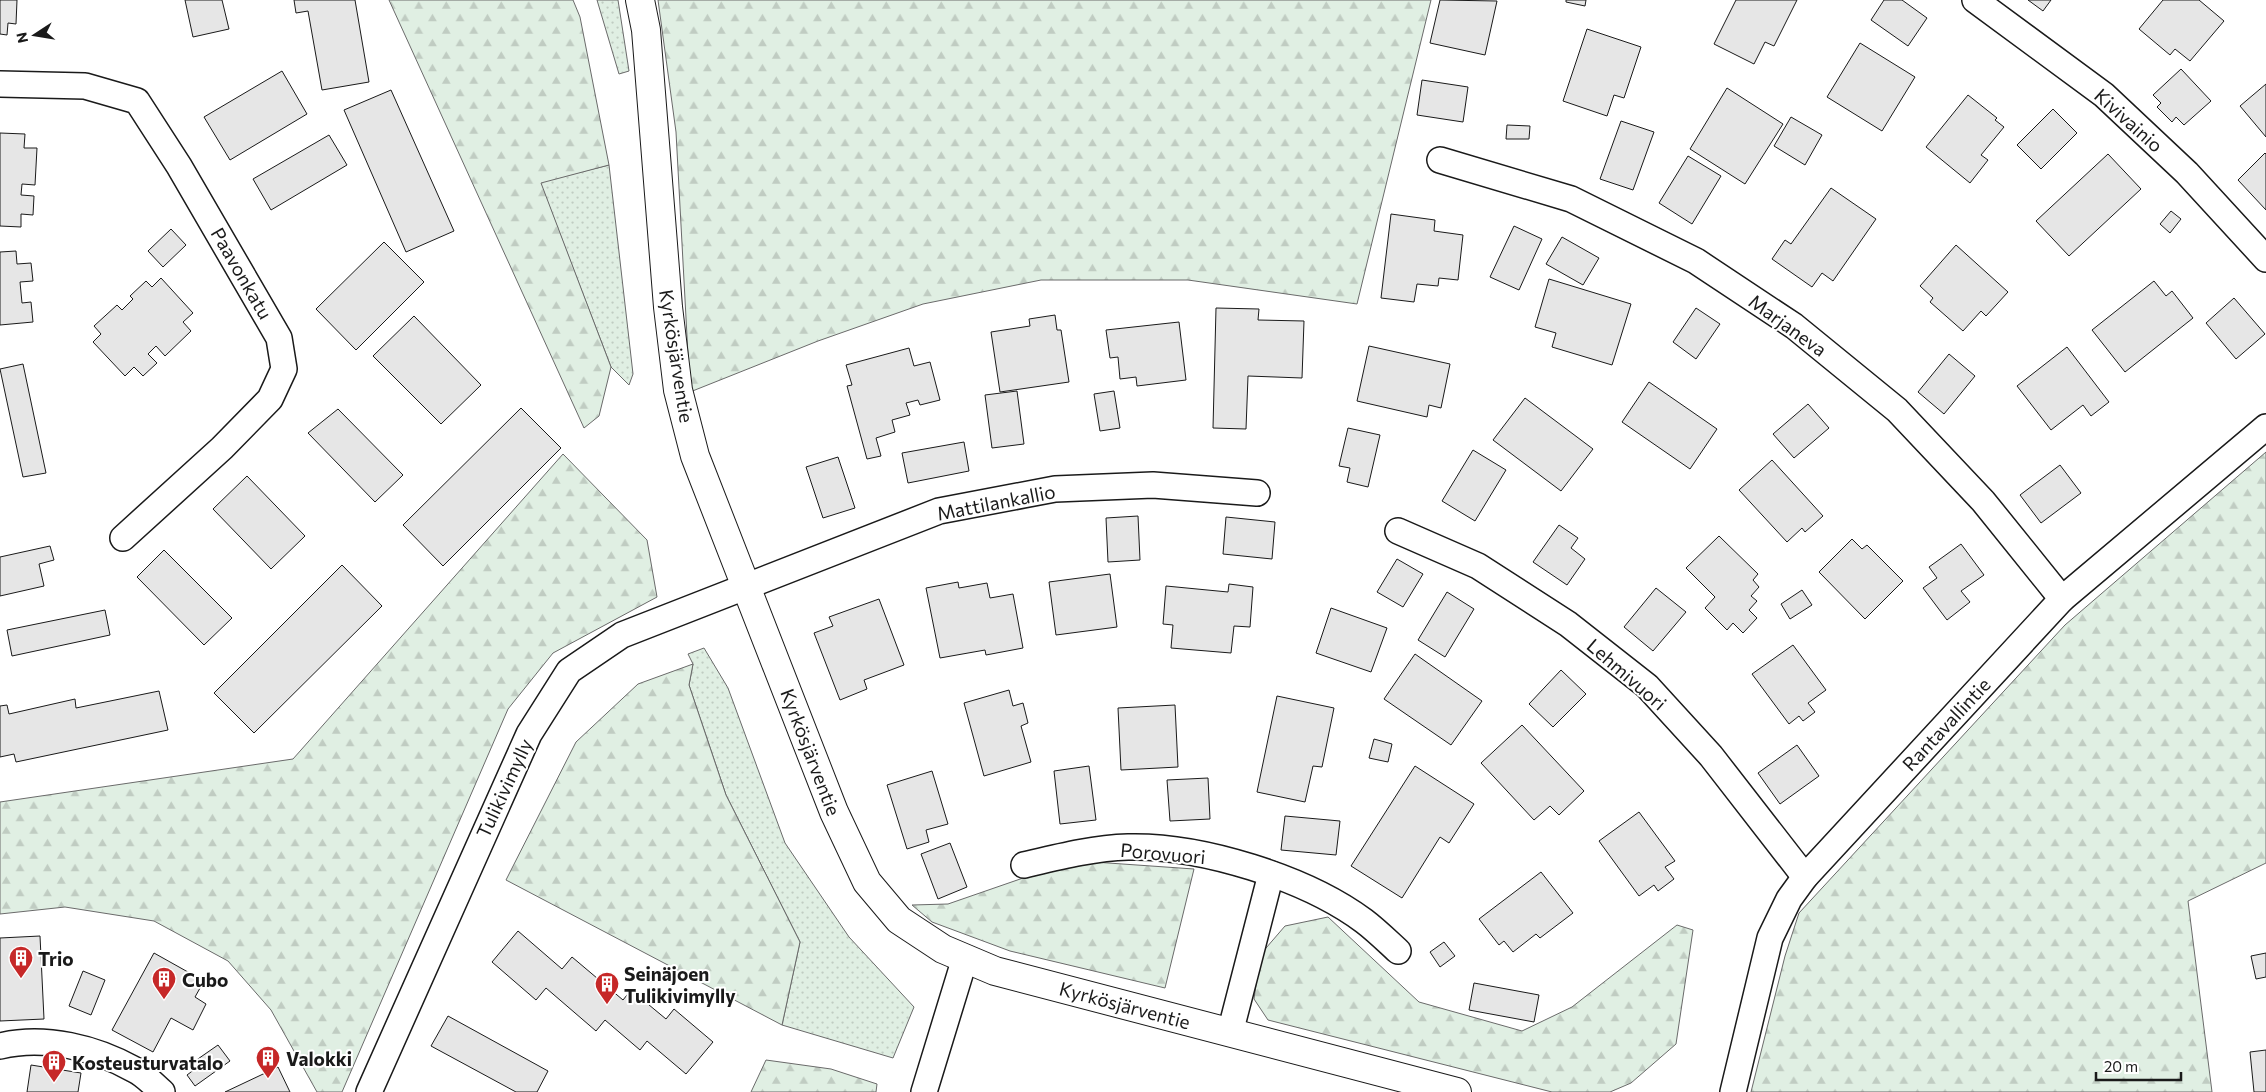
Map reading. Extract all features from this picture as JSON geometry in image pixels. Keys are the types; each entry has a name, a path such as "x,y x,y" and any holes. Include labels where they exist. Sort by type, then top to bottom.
{"street":[{"name":"Kyrkösjärventie","path":"640,0 646,30 668,307 678,390 695,456 834,812 867,882 899,920 943,950 995,971 1457,1092"},
{"name":"Kivivainio","path":"1975,0 2104,95 2187,174 2266,259"},
{"name":"Paavonkatu","path":"0,84 85,86 137,101 184,174 279,338 284,369 270,399 222,448 123,538"},
{"name":"Marjaneva","path":"1440,160 1571,199 1696,261 1794,326 1897,410 1983,501 2062,599"},
{"name":"Rantavallintie","path":"1733,1092 1770,938 1789,899 1805,877 2062,599 2266,427"},
{"name":"Mattilankallio","path":"747,586 939,511 1055,489 1153,485 1257,493"},
{"name":"Lehmivuori","path":"1398,531 1478,566 1568,624 1647,686 1712,756 1805,877"},
{"name":"Tulikivimylly","path":"369,1092 529,734 569,671 622,635 747,586"},
{"name":"Porovuori","path":"1024,865 1084,851 1129,847 1181,851 1234,862 1271,874 1325,896 1365,921 1398,951"},
{"path":"1230,1033 1271,874"},
{"path":"924,1092 965,958"},
{"path":"0,1046 49,1042 95,1051 137,1071 162,1092"}],"green space":[{"path":"389,0 573,0 580,17 609,165 541,183 611,367 599,416 584,428"},
{"path":"597,0 618,0 629,71 619,74"},
{"path":"658,0 1431,0 1357,304 1188,280 1041,280 923,304 818,341 690,392 676,132"},
{"path":"609,165 633,374 629,385 611,367 540,182"},
{"path":"2266,452 2266,863 2188,901 2212,1092 1751,1092 1785,956 1799,913 2065,625"},
{"path":"563,454 647,540 657,597 553,653 508,709 342,1092 317,1092 271,1010 228,961 154,921 65,907 0,914 0,802 293,759"},
{"path":"704,648 728,688 785,843 849,937 914,1007 893,1058 782,1025 800,942 726,795 689,685 693,664 688,654"},
{"path":"693,664 689,685 726,795 800,942 782,1025 506,880 576,742 638,684"},
{"path":"1094,862 1194,869 1165,988 1010,951 932,922 912,905 948,904 1026,877"},
{"path":"1328,917 1419,1002 1522,1031 1572,1007 1677,925 1693,930 1676,1044 1631,1083 1610,1092 1552,1092 1268,1020 1254,999 1260,955 1285,926"},
{"path":"766,1060 831,1069 877,1084 876,1092 751,1092"}],"building":[{"path":"0,0 17,0 16,24 8,23 7,35 0,34"},
{"path":"185,0 222,0 229,29 193,37"},
{"path":"294,0 355,0 369,82 322,90 308,11 296,13"},
{"path":"1440,0 1497,1 1485,55 1430,43"},
{"path":"1566,0 1586,0 1585,6 1566,2"},
{"path":"1736,0 1797,0 1774,46 1765,42 1754,64 1714,44"},
{"path":"1884,0 1902,0 1927,18 1908,46 1871,20"},
{"path":"2028,0 2051,0 2043,11"},
{"path":"2163,0 2199,0 2224,21 2190,61 2175,49 2170,55 2139,29"},
{"path":"1587,29 1641,47 1624,98 1614,95 1607,116 1563,101"},
{"path":"1860,43 1915,77 1882,131 1827,97"},
{"path":"2181,69 2211,101 2184,125 2176,117 2172,122 2157,107 2161,103 2153,95"},
{"path":"282,71 307,114 230,160 204,117"},
{"path":"1422,80 1468,87 1463,122 1417,115"},
{"path":"2266,84 2266,137 2240,106"},
{"path":"1727,88 1783,124 1745,184 1690,149"},
{"path":"391,90 454,231 406,252 344,110"},
{"path":"1968,95 1997,118 1995,120 2004,127 1981,155 1988,160 1970,183 1926,147"},
{"path":"2053,109 2077,133 2041,169 2017,145"},
{"path":"1791,117 1822,135 1805,165 1774,146"},
{"path":"1621,121 1654,132 1633,190 1600,179"},
{"path":"1507,125 1530,126 1529,139 1506,139"},
{"path":"0,133 25,134 24,148 37,148 35,185 22,184 21,195 34,196 33,215 21,214 21,227 0,226"},
{"path":"329,135 347,165 271,210 253,179"},
{"path":"2108,154 2141,189 2069,256 2036,221"},
{"path":"2266,154 2266,210 2238,180"},
{"path":"1688,156 1721,176 1692,224 1659,203"},
{"path":"1831,188 1876,219 1833,281 1822,273 1812,287 1772,259 1785,240 1791,244"},
{"path":"2171,211 2181,219 2170,233 2160,224"},
{"path":"1391,214 1435,220 1434,231 1463,235 1458,280 1439,278 1438,286 1417,284 1414,302 1381,298"},
{"path":"1514,226 1542,239 1519,290 1490,277"},
{"path":"171,229 186,245 163,267 148,251"},
{"path":"1562,237 1599,258 1583,285 1546,264"},
{"path":"384,242 424,282 356,350 316,309"},
{"path":"1956,245 2008,292 1986,316 1981,311 1963,331 1930,302 1933,298 1920,286"},
{"path":"16,251 17,264 31,263 33,281 20,282 22,303 31,302 33,322 0,325 0,252"},
{"path":"161,278 193,313 183,322 191,331 165,356 156,346 148,354 157,363 143,376 134,367 125,376 93,342 101,334 94,326 117,305 122,310 133,299 130,296 146,281 152,287"},
{"path":"1549,279 1631,304 1612,365 1552,347 1556,333 1535,327"},
{"path":"2154,281 2166,296 2172,291 2193,318 2125,372 2092,330"},
{"path":"2234,298 2265,334 2236,359 2206,323"},
{"path":"1216,308 1259,309 1258,320 1304,321 1302,378 1248,376 1246,429 1213,428"},
{"path":"1696,308 1720,324 1696,359 1673,342"},
{"path":"1055,315 1057,330 1061,330 1069,382 1000,392 991,332 1030,326 1029,319"},
{"path":"414,316 481,385 441,424 373,356"},
{"path":"1179,322 1186,380 1137,386 1136,377 1120,379 1118,357 1110,358 1106,330"},
{"path":"1369,346 1450,364 1441,408 1429,405 1427,417 1357,401"},
{"path":"2067,347 2109,402 2091,416 2083,405 2051,430 2017,386"},
{"path":"909,348 914,366 930,362 940,400 920,405 918,400 906,403 910,415 892,420 895,432 876,438 881,456 867,459 847,386 852,385 846,365"},
{"path":"1949,354 1975,376 1944,414 1918,392"},
{"path":"23,364 46,473 23,477 0,369"},
{"path":"1649,382 1717,429 1690,469 1622,422"},
{"path":"1017,391 1024,444 992,448 985,395"},
{"path":"1114,391 1120,428 1100,431 1094,394"},
{"path":"1525,398 1593,449 1561,491 1493,440"},
{"path":"1808,404 1829,428 1794,458 1773,434"},
{"path":"521,408 561,448 443,566 403,525"},
{"path":"338,409 403,475 375,502 308,433"},
{"path":"1348,428 1380,435 1368,487 1347,482 1350,468 1339,466"},
{"path":"964,442 969,471 908,483 902,453"},
{"path":"1473,450 1506,470 1475,521 1442,501"},
{"path":"838,457 855,508 823,518 806,467"},
{"path":"1772,460 1823,516 1805,532 1802,528 1787,542 1739,490"},
{"path":"2060,465 2081,493 2041,523 2020,495"},
{"path":"247,476 305,536 271,569 213,509"},
{"path":"1138,516 1140,560 1108,562 1106,518"},
{"path":"1226,517 1275,522 1272,559 1223,554"},
{"path":"1559,525 1578,538 1571,548 1585,559 1567,585 1533,562"},
{"path":"1719,536 1758,574 1753,580 1759,587 1751,596 1757,601 1749,610 1757,618 1743,633 1733,623 1727,630 1705,608 1715,597 1686,568"},
{"path":"1852,539 1862,549 1867,545 1903,581 1865,619 1819,572"},
{"path":"1961,544 1984,575 1961,591 1970,602 1947,620 1923,588 1937,578 1929,567"},
{"path":"50,546 54,560 39,564 44,586 0,596 0,557"},
{"path":"164,550 232,618 204,645 137,577"},
{"path":"1397,559 1423,574 1403,607 1377,592"},
{"path":"342,565 382,606 254,733 214,693"},
{"path":"1110,574 1117,627 1056,635 1049,582"},
{"path":"958,582 959,588 987,583 990,598 1013,594 1023,648 986,655 985,650 940,658 926,588"},
{"path":"1229,584 1253,587 1250,627 1234,626 1231,653 1171,648 1173,625 1163,624 1166,586 1228,592"},
{"path":"1656,588 1686,612 1653,651 1624,627"},
{"path":"1802,590 1812,605 1790,619 1781,604"},
{"path":"1447,592 1474,609 1445,657 1418,640"},
{"path":"879,599 904,665 864,680 867,689 840,700 814,633 833,626 829,617"},
{"path":"1331,608 1387,628 1371,672 1316,653"},
{"path":"105,610 110,635 12,656 7,630"},
{"path":"1793,645 1826,690 1808,703 1815,712 1803,721 1799,716 1789,724 1752,674"},
{"path":"1415,654 1482,701 1451,745 1384,699"},
{"path":"1561,670 1586,694 1553,727 1529,704"},
{"path":"1009,690 1013,706 1023,703 1028,723 1021,726 1031,762 984,776 964,703"},
{"path":"159,691 168,730 16,762 14,754 0,757 0,706 7,705 9,714 75,699 76,708"},
{"path":"1277,696 1334,708 1322,767 1313,766 1305,802 1257,792"},
{"path":"1175,705 1178,767 1121,770 1118,708"},
{"path":"1522,725 1584,791 1559,815 1550,806 1534,820 1481,763"},
{"path":"1374,739 1392,744 1388,762 1369,758"},
{"path":"1797,745 1819,776 1780,804 1758,773"},
{"path":"1089,766 1096,820 1060,824 1054,771"},
{"path":"1415,766 1474,804 1449,843 1440,837 1402,898 1351,866"},
{"path":"932,771 948,824 926,830 929,842 907,849 887,785"},
{"path":"1208,778 1210,819 1170,821 1167,780"},
{"path":"1639,812 1675,861 1665,867 1674,879 1658,891 1654,885 1639,896 1599,841"},
{"path":"1285,816 1340,821 1336,855 1281,850"},
{"path":"950,843 967,887 938,899 921,854"},
{"path":"1541,872 1573,913 1540,938 1536,934 1513,952 1504,941 1499,945 1479,919"},
{"name":"Seinäjoen Tulikivimylly","path":"518,931 562,969 572,957 623,1000 631,990 666,1019 674,1009 713,1042 686,1074 647,1041 640,1050 605,1020 596,1031 546,988 536,1000 492,962"},
{"name":"Trio","path":"40,936 44,1019 0,1021 0,938"},
{"path":"1444,942 1455,956 1440,967 1430,952"},
{"name":"Cubo","path":"154,953 204,981 195,997 206,1004 193,1030 171,1018 153,1052 112,1030"},
{"path":"2266,953 2266,977 2256,979 2251,956"},
{"path":"83,971 105,980 91,1015 69,1006"},
{"path":"1474,983 1539,995 1534,1022 1469,1010"},
{"path":"448,1016 548,1071 537,1092 516,1092 431,1046"},
{"path":"218,1045 230,1061 195,1086 187,1075 199,1066 195,1061"},
{"path":"2266,1050 2266,1092 2254,1092 2250,1052"},
{"name":"Kosteusturvatalo","path":"31,1065 81,1073 78,1092 27,1092"},
{"name":"Valokki","path":"278,1067 290,1092 225,1092"}],"place":[{"name":"Trio","path":"21,979"},
{"name":"Cubo","path":"164,1000"},
{"name":"Seinäjoen Tulikivimylly","path":"607,1005"},
{"name":"Valokki","path":"268,1079"},
{"name":"Kosteusturvatalo","path":"54,1083"}]}
